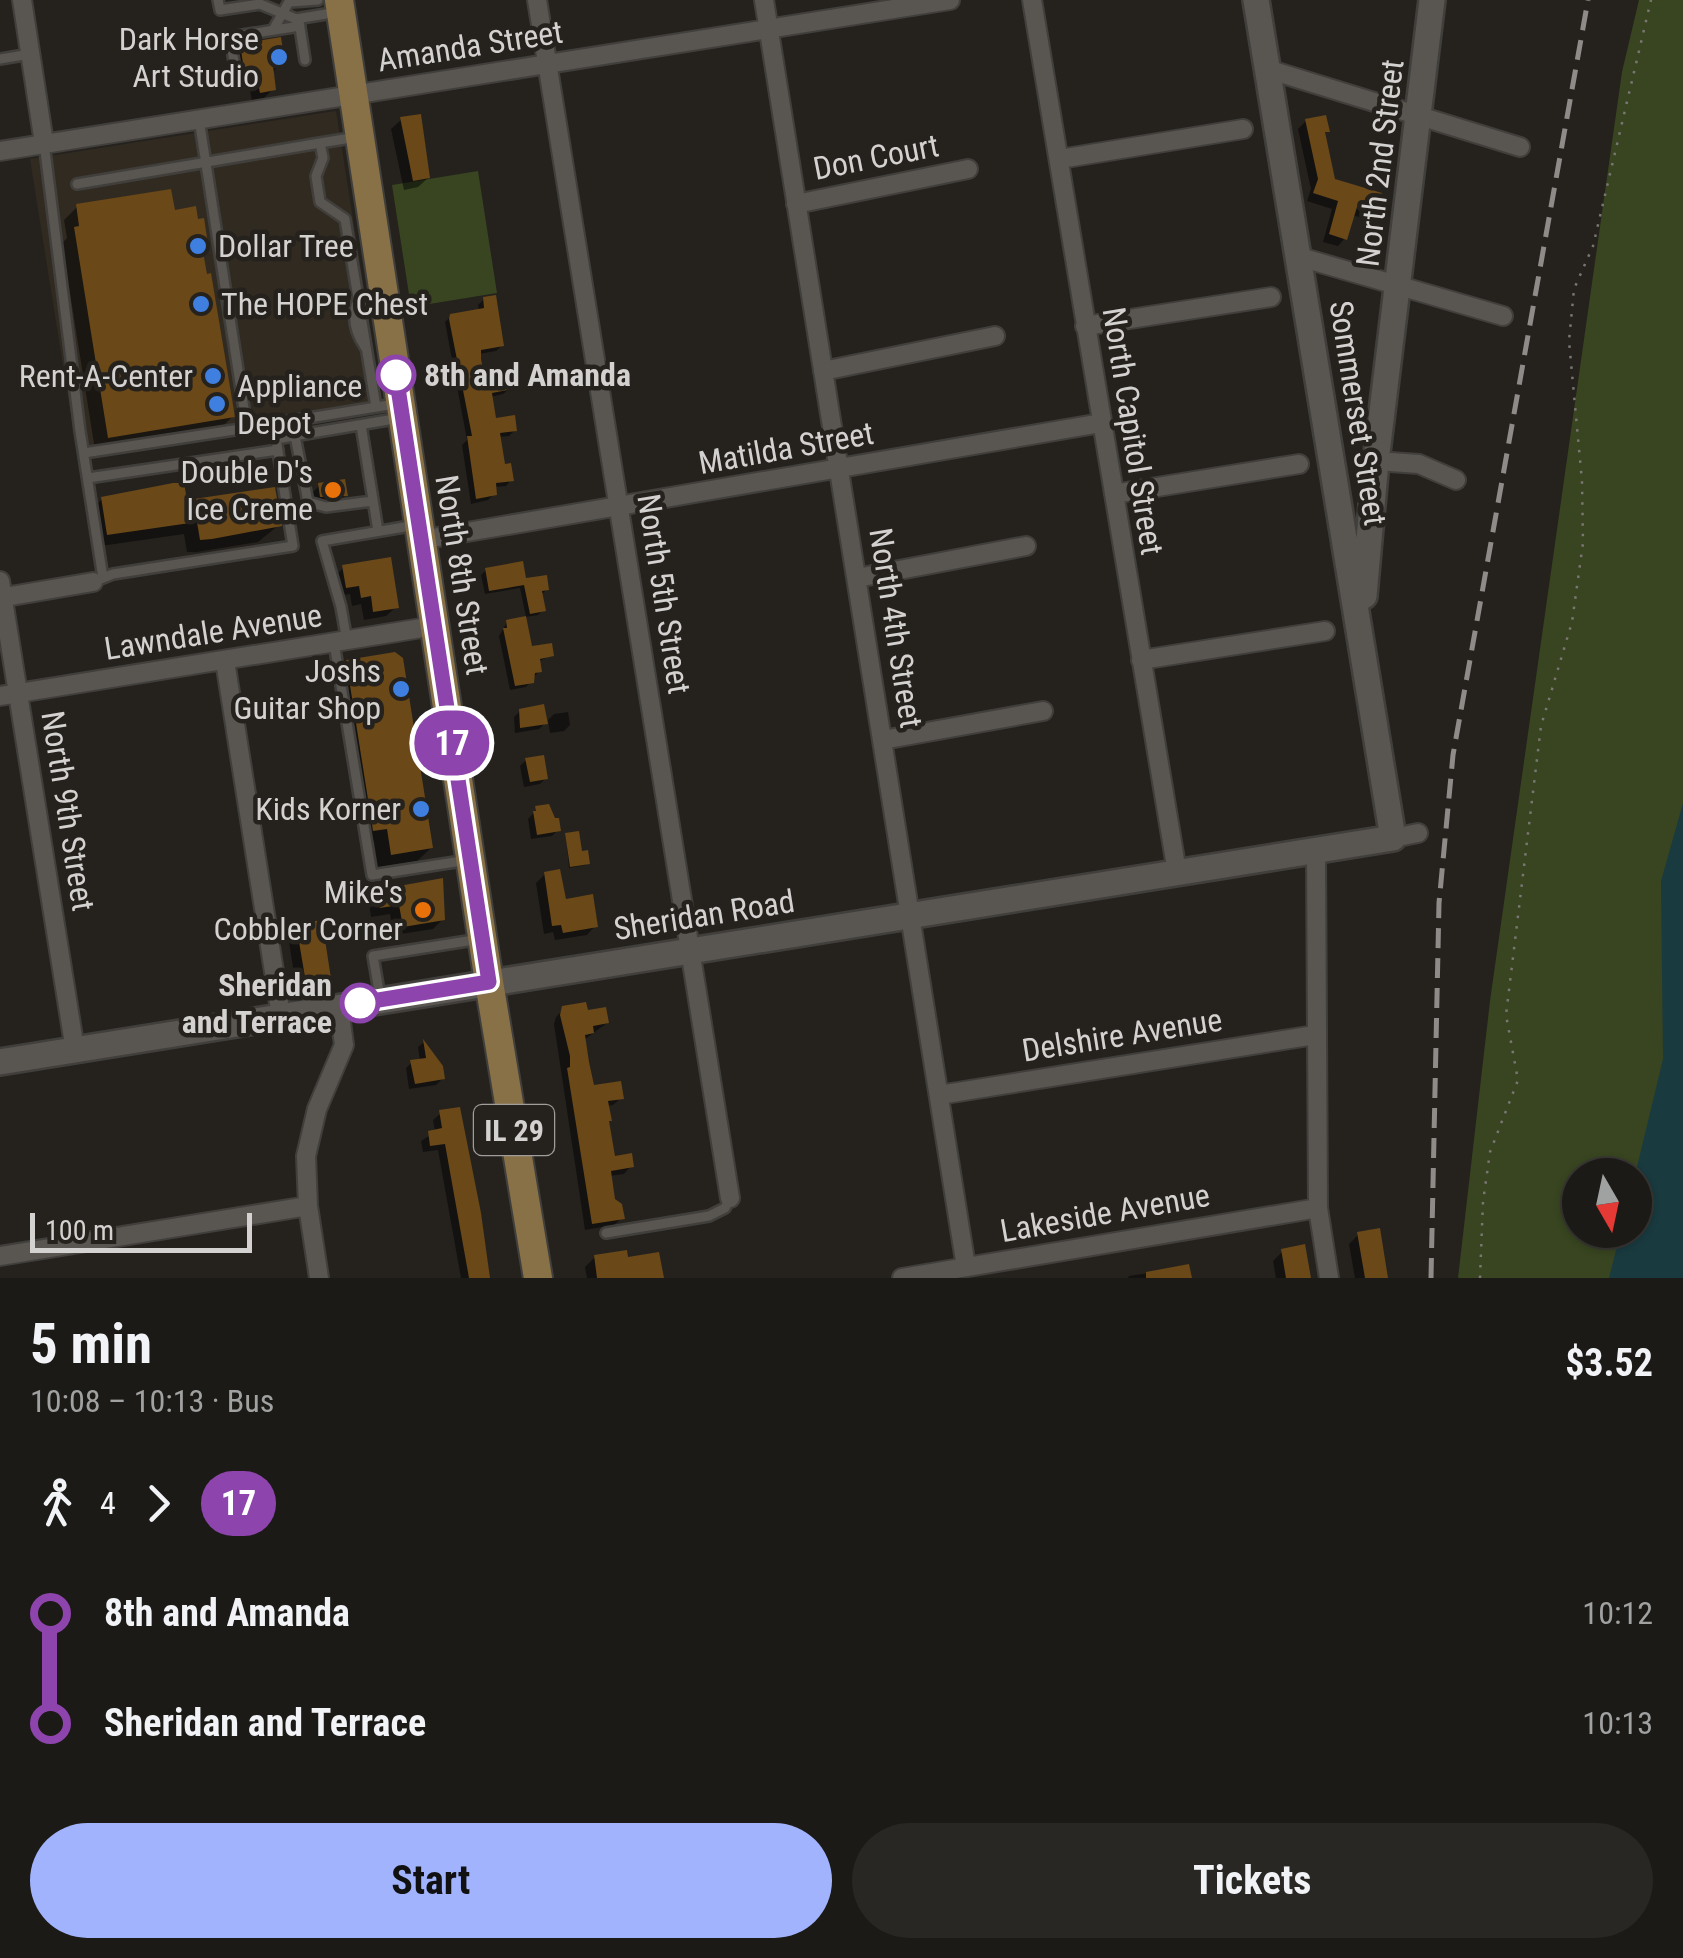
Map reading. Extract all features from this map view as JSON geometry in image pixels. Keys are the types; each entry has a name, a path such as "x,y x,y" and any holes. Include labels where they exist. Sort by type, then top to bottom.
{"main road":[{"name":"Sommerset Street","path":"1256,0 1360,633 1406,835"},
{"name":"North 2nd Street","path":"1360,633 1376,461 1432,0"},
{"name":"North 8th Street","path":"333,4 360,136 366,293 420,532 538,1278"},
{"name":"Sheridan Road","path":"0,1062 1406,835"}],"street":[{"path":"22,0 44,144"},
{"name":"North 5th Street","path":"538,0 730,1198"},
{"name":"North 4th Street","path":"764,0 966,1267"},
{"name":"Amanda Street","path":"0,151 950,0"},
{"name":"North Capitol Street","path":"1032,0 1177,872"},
{"path":"1267,68 1520,148"},
{"path":"1060,159 1243,129"},
{"name":"Don Court","path":"796,204 968,169"},
{"path":"1300,257 1502,316"},
{"path":"1086,326 1271,296"},
{"path":"823,371 995,336"},
{"name":"Matilda Street","path":"420,532 620,507 1102,422"},
{"path":"1376,461 1419,464 1456,480"},
{"path":"1114,494 1299,464"},
{"path":"857,578 1026,546"},
{"path":"1,592 98,580"},
{"name":"North 9th Street","path":"1,592 10,694 74,1050"},
{"name":"Lawndale Avenue","path":"10,694 434,626"},
{"path":"1141,660 1326,631"},
{"path":"225,660 281,1016"},
{"path":"883,740 1043,711"},
{"path":"1316,851 1314,1036 1318,1208 1329,1278"},
{"path":"319,1278 306,1167 310,1133 344,1045 339,1006"},
{"name":"Delshire Avenue","path":"939,1095 1314,1036"},
{"path":"0,1256 308,1206"},
{"name":"Lakeside Avenue","path":"902,1278 1318,1208"},
{"path":"307,1278 312,1238"}],"lane":[{"path":"218,0 220,10 260,4 300,22"},
{"path":"273,30 290,1 333,4"},
{"path":"235,68 230,38 300,22 333,4"},
{"path":"300,22 305,60"},
{"path":"0,59 30,54"},
{"path":"199,119 248,428"},
{"path":"77,184 360,136"},
{"path":"320,143 322,158 316,176 320,202 345,218 366,258"},
{"path":"44,144 98,580 293,546 276,439 361,425 393,409"},
{"path":"366,293 366,349 393,409"},
{"path":"84,453 393,409"},
{"path":"361,425 378,532"},
{"path":"295,436 308,502 326,507 373,501"},
{"path":"88,478 278,450"},
{"path":"420,532 378,532 322,540 341,607 341,642 372,875 470,859"},
{"path":"380,1000 373,956 482,938"},
{"path":"606,1232 719,1213 730,1198"}],"path":[{"path":"1480,1278 1483,1202 1490,1152 1518,1080 1506,1015 1541,726 1572,622 1583,543 1582,481 1568,341 1574,290 1592,246 1651,0"}],"shaded area":[{"path":"336,111 383,410 78,459 30,159"}],"green space":[{"path":"1639,0 1683,0 1683,1278 1458,1278 1490,1001 1622,72"},
{"path":"478,171 497,293 411,307 392,185"}],"water":[{"path":"1683,803 1683,1278 1609,1278 1616,1248 1652,1248 1652,1158 1639,1158 1663,1059 1661,881"}],"building":[{"path":"281,37 285,63 273,65 276,90 260,93 255,68 244,70 240,44"},
{"path":"421,114 430,178 413,181 400,117"},
{"path":"1326,115 1330,132 1325,132 1335,179 1382,193 1376,213 1357,207 1347,240 1329,234 1338,201 1313,193 1318,179 1305,119"},
{"path":"171,189 175,210 196,206 198,219 204,218 209,251 203,252 207,274 211,273 235,417 108,438 74,227 79,226 76,204"},
{"path":"496,295 504,346 481,350 481,359 485,379 509,374 512,389 492,393 496,418 515,415 517,431 500,433 505,464 511,463 514,481 496,483 497,495 476,499 467,436 472,436 449,319 450,314 484,308 483,297"},
{"path":"345,479 348,496 320,497 318,483"},
{"path":"184,483 187,500 275,487 282,526 200,540 197,522 107,535 101,497"},
{"path":"391,557 399,608 373,612 371,596 361,598 359,586 346,588 342,565"},
{"path":"523,561 526,578 547,575 549,590 542,591 546,611 530,614 524,585 489,591 485,568"},
{"path":"526,616 532,646 552,643 554,656 540,659 542,672 535,673 534,683 515,686 503,628 507,628 506,620"},
{"path":"395,652 403,658 433,848 391,855 387,829 373,831 346,660"},
{"path":"544,704 548,724 520,728 519,709"},
{"path":"544,755 548,779 530,782 525,758"},
{"path":"549,804 555,818 559,818 561,831 537,835 533,811 535,806"},
{"path":"579,831 582,851 588,850 590,864 570,867 565,833"},
{"path":"560,869 566,899 593,894 598,927 563,933 561,925 552,926 544,872"},
{"path":"443,878 445,920 403,927 399,905 380,908 377,890"},
{"path":"322,920 332,985 307,989 296,924"},
{"path":"586,1002 588,1010 606,1007 609,1023 593,1026 594,1033 585,1035 589,1062 594,1085 621,1081 624,1099 608,1101 609,1121 615,1156 632,1153 634,1167 611,1171 615,1199 622,1204 625,1219 592,1224 567,1068 570,1056 560,1015 562,1006"},
{"path":"423,1039 443,1066 445,1079 415,1084 410,1060 426,1058"},
{"path":"460,1107 490,1278 469,1278 445,1144 430,1146 428,1131 442,1128 439,1110"},
{"path":"1380,1228 1388,1278 1365,1278 1357,1232"},
{"path":"1305,1244 1311,1278 1286,1278 1281,1249"},
{"path":"627,1250 628,1257 659,1252 664,1278 597,1278 594,1255"},
{"path":"1189,1264 1192,1278 1146,1278 1146,1272"}],"railway":[{"path":"1431,1278 1439,903 1453,755 1588,0"}],"bus line":[{"name":"17","path":"360,1003 489,982 396,375"}],"place":[{"name":"Dark Horse Art Studio","path":"279,57"},
{"name":"Dollar Tree","path":"198,246"},
{"name":"The HOPE Chest","path":"201,304"},
{"name":"8th and Amanda","path":"396,375"},
{"name":"Rent-A-Center","path":"213,376"},
{"name":"Appliance Depot","path":"217,404"},
{"name":"Double D's Ice Creme","path":"333,490"},
{"name":"Joshs Guitar Shop","path":"401,689"},
{"name":"Kids Korner","path":"421,809"},
{"name":"Mike's Cobbler Corner","path":"423,910"},
{"name":"Sheridan and Terrace","path":"360,1003"}]}
